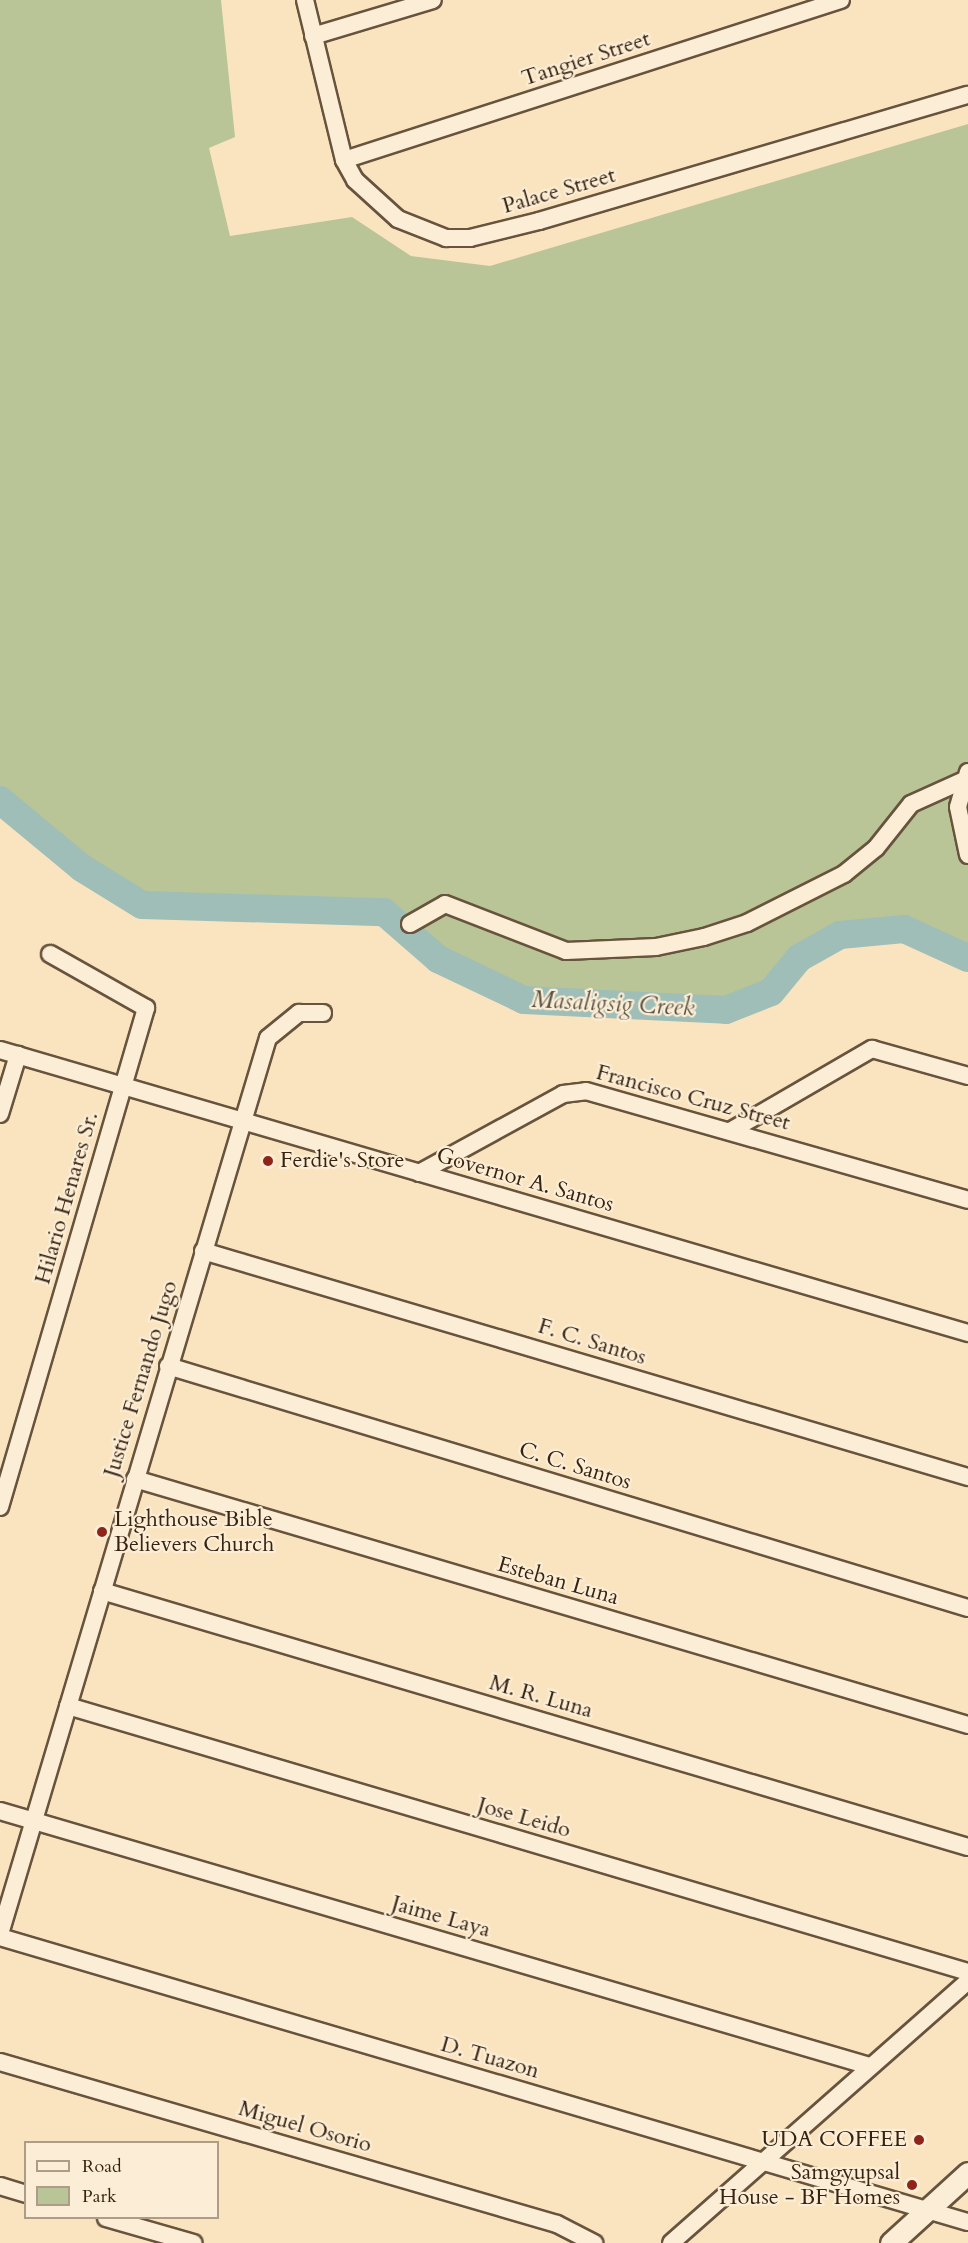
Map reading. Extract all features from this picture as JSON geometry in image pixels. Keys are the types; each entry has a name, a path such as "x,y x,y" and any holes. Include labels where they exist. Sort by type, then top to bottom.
{"street":[{"name":"Palace Street","path":"305,0 344,160 373,200 398,219 446,238 470,238 968,95"},
{"path":"313,36 433,0"},
{"name":"Tangier Street","path":"344,160 842,0"},
{"path":"965,776 958,807 968,855"},
{"path":"410,924 445,904 566,951 656,947 704,937 747,923 844,874 876,848 911,804 965,776"},
{"name":"Hilario Henares Sr.","path":"0,1507 146,1008 50,954"},
{"name":"Justice Fernando Jugo","path":"0,1936 168,1366 268,1038 299,1013 323,1013"},
{"path":"732,1130 872,1049 968,1076"},
{"name":"Governor A. Santos","path":"0,1050 968,1333"},
{"path":"0,1114 18,1055"},
{"name":"Francisco Cruz Street","path":"419,1173 563,1094 606,1094 968,1200"},
{"name":"F. C. Santos","path":"203,1251 968,1477"},
{"name":"C. C. Santos","path":"168,1366 968,1608"},
{"name":"Esteban Luna","path":"135,1479 968,1725"},
{"name":"M. R. Luna","path":"102,1591 968,1847"},
{"name":"Jose Leido","path":"68,1706 968,1972"},
{"name":"Jaime Laya","path":"0,1811 869,2066"},
{"name":"D. Tuazon","path":"0,1936 968,2222"},
{"path":"671,2243 968,1981"},
{"name":"Miguel Osorio","path":"0,2062 557,2224 594,2243"},
{"path":"891,2243 968,2173"},
{"path":"0,2186 24,2193"},
{"path":"113,2219 193,2243"}],"green space":[{"path":"0,0 221,0 235,137 209,148 230,236 352,217 411,256 490,266 968,124 968,958 904,929 840,935 799,958 771,992 726,1010 524,1000 438,959 384,912 142,905 82,868 0,800"}],"waterway":[{"name":"Masaligsig Creek","path":"0,800 82,868 142,905 384,912 438,959 524,1000 726,1010 771,992 799,958 840,935 904,929 968,958"}],"place":[{"name":"Ferdie's Store","path":"268,1161"},
{"name":"Lighthouse Bible Believers Church","path":"102,1532"},
{"name":"UDA COFFEE","path":"919,2140"},
{"name":"Samgyupsal House - BF Homes","path":"912,2185"}]}
